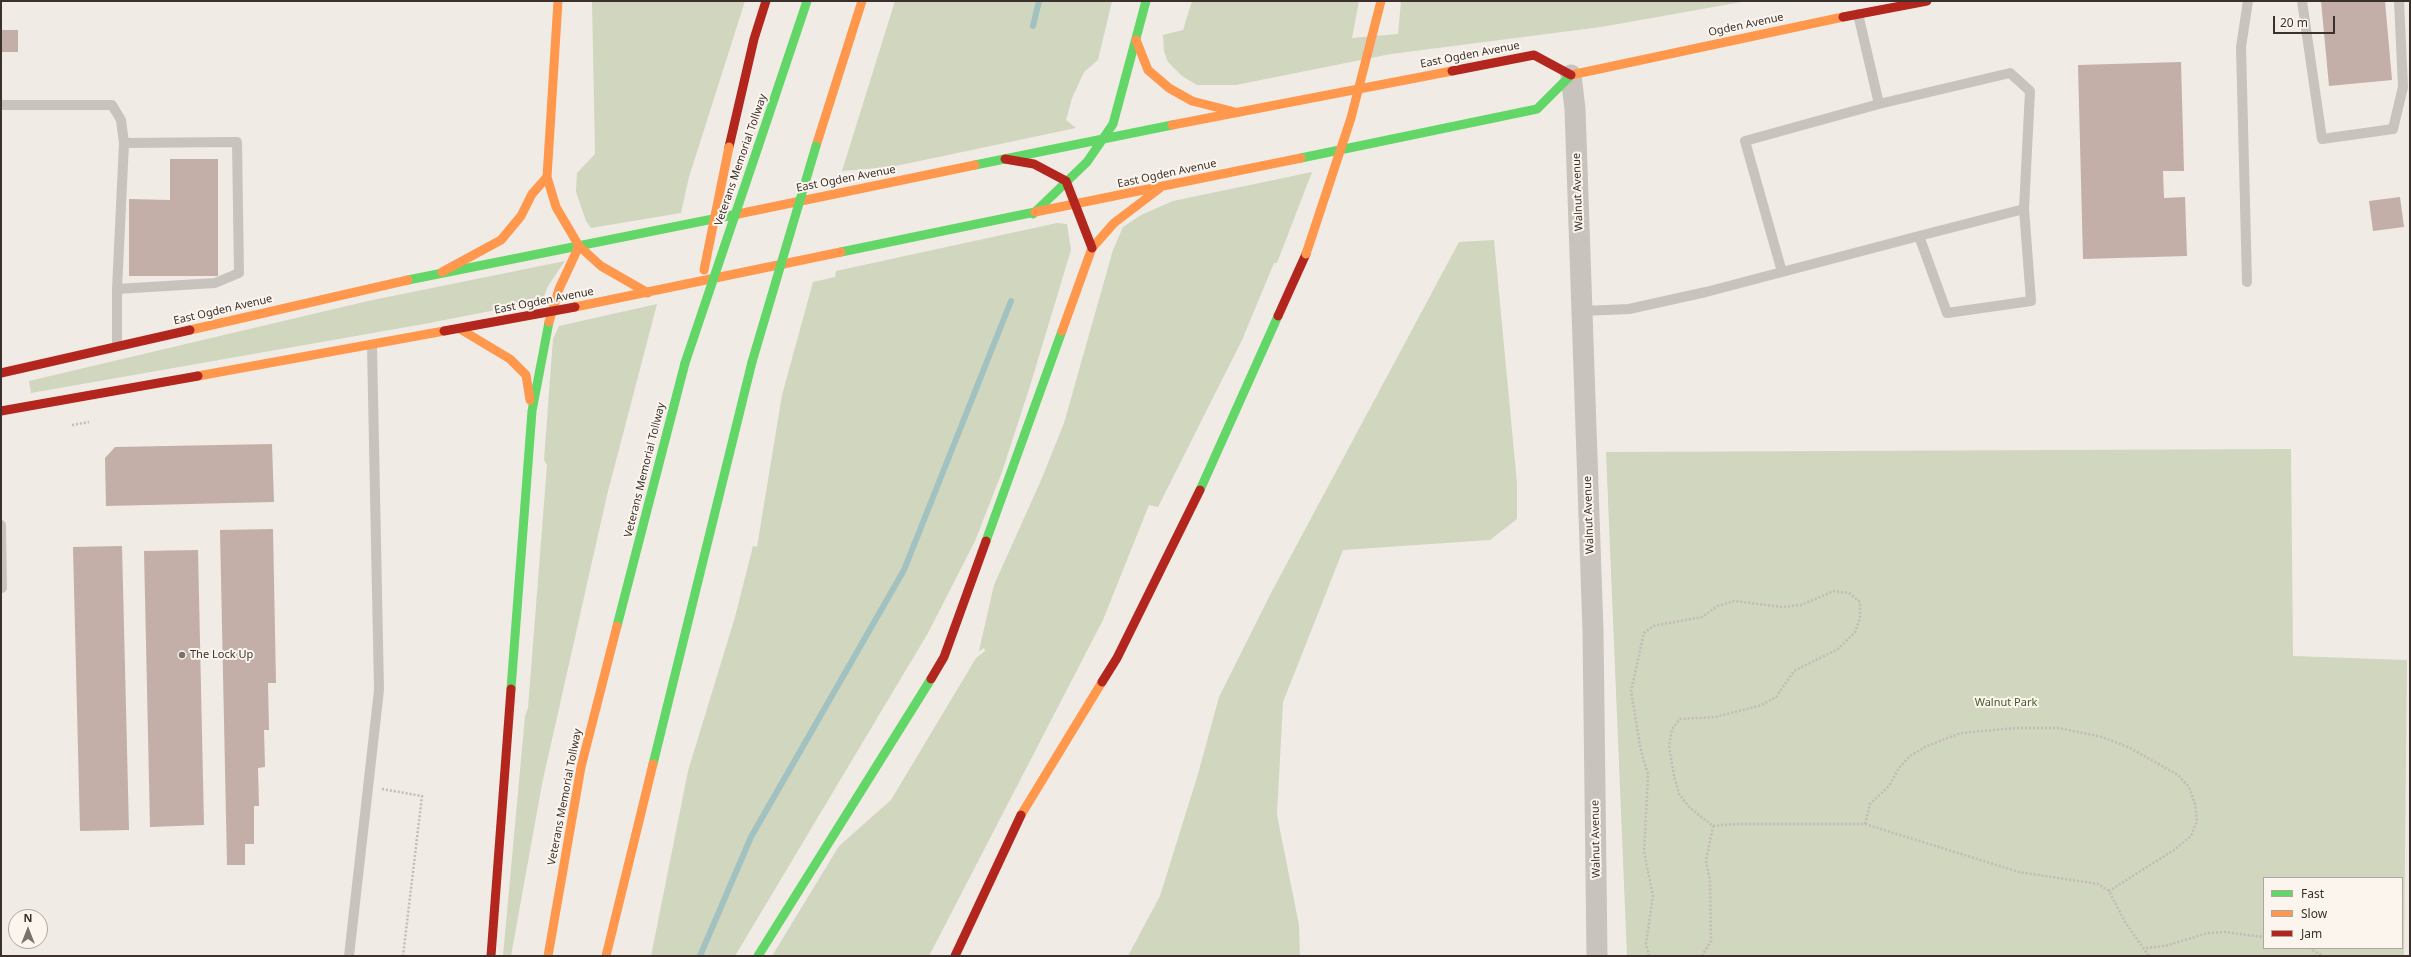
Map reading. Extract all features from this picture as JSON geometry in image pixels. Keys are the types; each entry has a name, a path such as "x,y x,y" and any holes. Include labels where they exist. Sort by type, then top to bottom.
{"main road":[{"path":"558,1 547,177 556,207 580,246 601,266 648,293"},
{"path":"685,363 729,147 754,39 766,1"},
{"name":"Veterans Memorial Tollway","path":"548,956 581,767 685,363 807,1"},
{"path":"606,956 752,362 816,146 862,1"},
{"path":"1033,214 1066,180 1087,162 1105,138 1113,124 1146,1"},
{"path":"955,956 1023,812 1117,658 1212,466 1306,254 1350,118 1381,1"},
{"name":"Ogden Avenue","path":"1571,75 1858,14 1927,1"},
{"path":"1136,40 1148,70 1169,88 1192,101 1235,112"},
{"name":"East Ogden Avenue","path":"1,373 442,272 580,246 1235,112 1534,55 1571,75 1537,109 648,293 372,346 1,411"},
{"path":"1005,159 1034,164 1066,180 1077,205 1092,248"},
{"path":"442,272 501,240 521,216 532,194 547,177"},
{"path":"758,956 944,657 1092,248 1114,223 1160,188"},
{"path":"491,956 532,412 550,312 559,289 580,246"},
{"path":"460,329 510,359 526,374 532,412"}],"street":[{"name":"Walnut Avenue","path":"1571,75 1575,109 1593,631 1597,956"}],"lane":[{"path":"2247,282 2241,47 2248,1"},
{"path":"2302,1 2322,139 2393,129 2403,87 2399,1"},
{"path":"1858,14 1879,104"},
{"path":"1782,272 1746,141 1879,104 2010,73 2030,91 2024,209 2031,301 1947,313 1919,236"},
{"path":"1,104 112,105 121,120 124,142 117,289 117,346"},
{"path":"117,289 215,283 239,273 237,142 124,142"},
{"path":"1582,311 1629,309 1782,272 2024,209"},
{"path":"350,956 379,690 372,346"},
{"path":"1,525 2,588"}],"path":[{"path":"72,425 89,422"},
{"path":"1649,956 1646,944 1653,896 1644,852 1648,774 1641,751 1631,692 1644,633 1653,626 1702,617 1718,606 1734,601 1782,606 1800,605 1834,591 1849,593 1860,602 1860,618 1855,632 1838,649 1794,671 1776,697 1762,705 1715,717 1680,719 1672,729 1669,746 1679,794 1690,808 1713,826 1735,824 1865,824 2018,872 2045,878 2086,881 2109,891 2126,922 2146,948 2149,956"},
{"path":"1865,824 1870,804 1889,786 1899,768 1910,756 1927,746 1961,733 2016,728 2059,728 2102,737 2130,748 2178,775 2189,787 2195,804 2196,821 2191,836 2174,850 2142,872 2109,891"},
{"path":"368,787 422,796 403,956"},
{"path":"1702,956 1711,941 1710,887 1706,861 1713,826"},
{"path":"2146,948 2165,946 2208,934 2225,932 2263,937"},
{"path":"2311,949 2323,956"}],"green space":[{"path":"592,1 745,1 689,177 681,213 591,228 586,221 576,192 577,173 595,154"},
{"path":"895,1 1112,1 1098,60 1084,72 1072,98 1066,120 1076,128 891,167 842,171"},
{"path":"1192,1 1359,1 1352,38 1398,34 1401,1 1747,1 1601,27 1391,54 1236,85 1197,85 1182,76 1168,62 1164,51 1163,35 1183,30"},
{"path":"1312,172 1277,263 1274,263 1242,340 1158,507 1149,505 1103,620 929,956 772,956 839,846 891,800 976,658 985,651 984,648 979,651 994,585 1042,478 1064,423 1113,250 1123,227 1141,215 1173,201"},
{"path":"1057,223 1067,224 1071,250 1030,386 1002,472 975,541 928,633 735,956 651,956 688,771 735,617 753,546 757,547 782,395 813,282 835,277 836,271"},
{"path":"1494,240 1517,483 1517,519 1490,540 1343,550 1283,702 1277,815 1299,925 1300,956 1128,956 1160,896 1198,774 1219,697 1271,593 1459,242"},
{"path":"565,261 548,286 542,301 424,324 31,393 29,381 368,301"},
{"path":"657,304 607,495 542,784 511,956 503,956 525,716 528,708 547,465 544,460 553,339 559,326"},
{"name":"Walnut Park","path":"2291,449 2293,656 2407,660 2404,956 1627,956 1606,452"}],"building":[{"path":"2321,1 2385,1 2392,80 2329,86"},
{"path":"1,30 18,30 18,52 1,52"},
{"path":"2181,62 2184,171 2163,171 2164,198 2185,197 2187,256 2083,259 2078,65"},
{"path":"170,159 218,159 218,276 129,276 129,199 170,200"},
{"path":"2400,197 2404,227 2373,231 2369,201"},
{"path":"272,444 274,502 106,506 105,458 115,447"},
{"path":"273,529 276,683 268,683 269,730 264,730 265,767 258,768 259,806 254,806 254,844 245,844 245,865 227,865 220,530"},
{"path":"122,546 129,830 80,831 73,547"},
{"path":"198,550 204,825 150,827 144,551"}],"waterway":[{"path":"1033,26 1039,1"},
{"path":"700,956 751,837 904,570 1011,301"}],"traffic: fast":[{"path":"758,147 807,1"},
{"path":"1033,214 1087,162 1113,124 1146,1"},
{"path":"1301,158 1537,109 1571,75"},
{"path":"975,165 1172,125"},
{"path":"752,362 816,146"},
{"path":"685,363 758,147"},
{"path":"841,252 1035,212"},
{"path":"408,280 738,214"},
{"path":"1200,490 1278,316"},
{"path":"511,689 532,411 549,322"},
{"path":"986,541 1062,331"},
{"path":"653,764 752,362"},
{"path":"617,626 685,363"},
{"path":"758,956 931,679"}],"traffic: slow":[{"path":"558,1 547,177 556,207 579,246 601,266 648,293"},
{"path":"816,146 862,1"},
{"path":"1306,254 1351,118 1381,1"},
{"path":"1571,75 1843,17"},
{"path":"1136,40 1148,70 1169,88 1192,101 1235,112"},
{"path":"1172,125 1452,71"},
{"path":"704,270 729,147"},
{"path":"1035,212 1301,158"},
{"path":"738,214 975,165"},
{"path":"442,272 501,240 521,216 532,194 547,177"},
{"path":"1062,331 1092,248 1114,223 1160,188"},
{"path":"549,322 559,289 579,246"},
{"path":"575,307 841,252"},
{"path":"190,330 408,280"},
{"path":"460,329 510,359 526,375 530,400"},
{"path":"198,376 444,331"},
{"path":"548,956 581,767 617,626"},
{"path":"1021,815 1102,682"},
{"path":"606,956 653,764"}],"traffic: jam":[{"path":"729,147 754,39 766,1"},
{"path":"1843,17 1927,1"},
{"path":"1452,71 1534,55 1571,75"},
{"path":"1005,159 1034,164 1066,181 1092,248"},
{"path":"1278,316 1306,254"},
{"path":"444,331 575,307"},
{"path":"1,373 190,330"},
{"path":"1,411 198,376"},
{"path":"1102,682 1117,658 1200,490"},
{"path":"931,679 944,657 986,541"},
{"path":"491,956 511,689"},
{"path":"955,956 1021,815"}],"place":[{"name":"The Lock Up","path":"182,655"}]}
